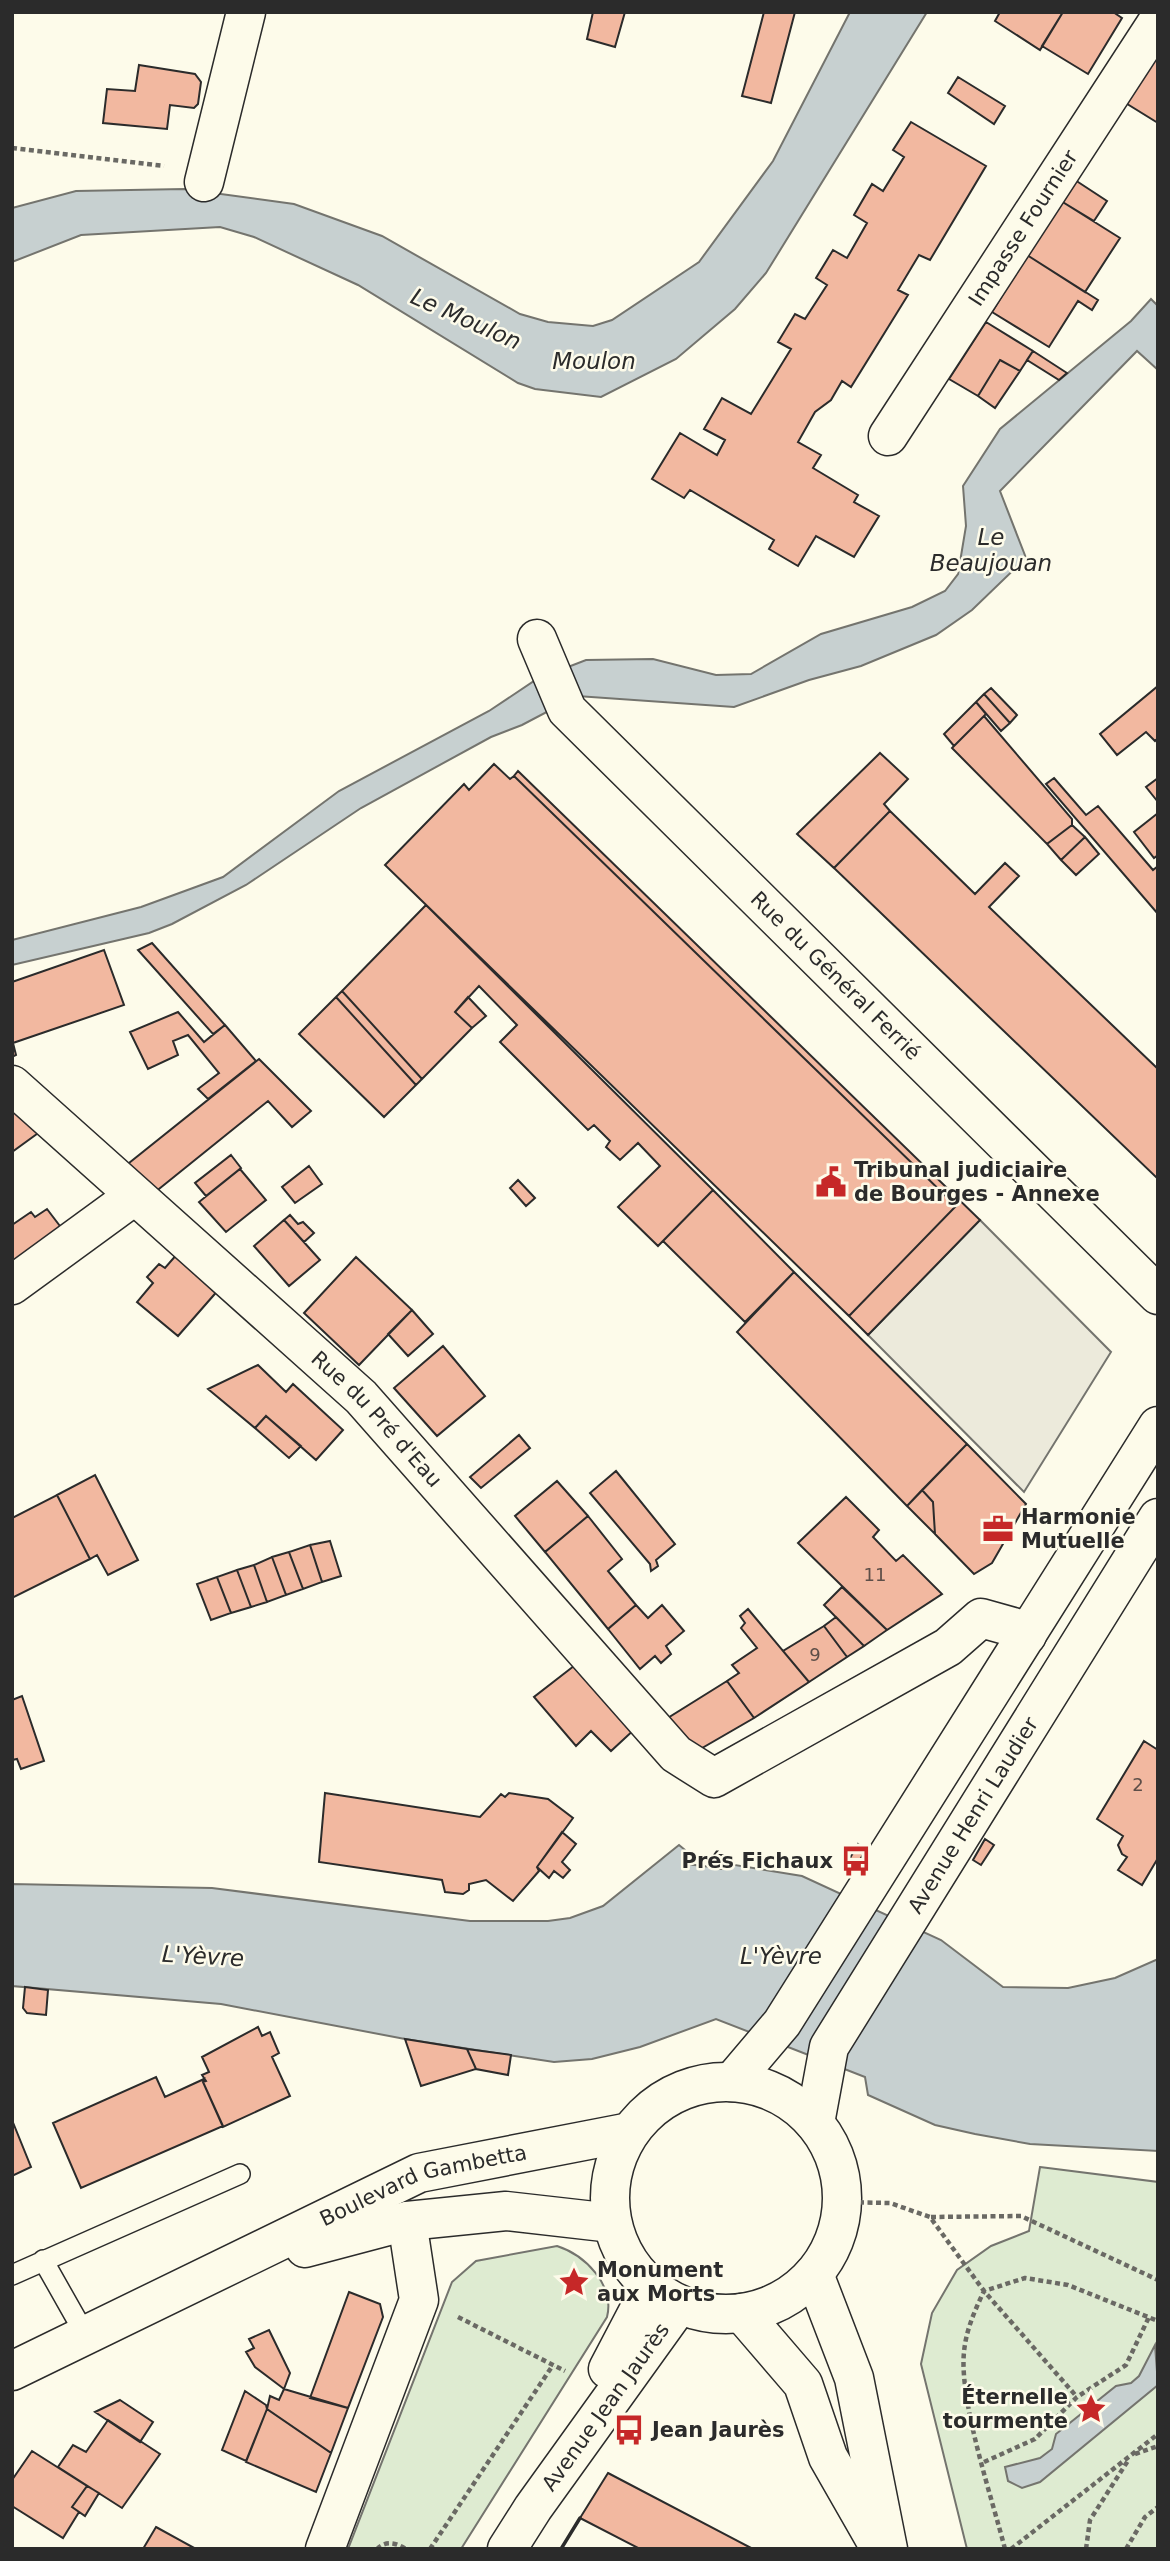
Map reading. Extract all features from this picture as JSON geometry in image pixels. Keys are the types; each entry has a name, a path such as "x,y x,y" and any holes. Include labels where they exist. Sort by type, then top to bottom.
{"street":[{"path":"206,177 246,12"},
{"name":"Impasse Fournier","path":"888,436 1158,21"},
{"name":"Rue du Général Ferrié","path":"542,651 566,710 1158,1295"},
{"name":"Rue du Pré d'Eau","path":"12,1085 361,1397 676,1754 714,1778 948,1647 981,1618 1027,1634"},
{"path":"12,1285 134,1196"},
{"path":"732,2082 782,2023 1158,1426"},
{"name":"Avenue Henri Laudier","path":"815,2123 830,2048 1158,1518"},
{"path":"732,2082 763,2088 791,2102 815,2123 830,2147 839,2174 842,2202 834,2239 814,2274 794,2292 769,2306 742,2313 710,2314 665,2296 626,2258 612,2224 610,2192 615,2161 630,2132 657,2104 693,2087 732,2082"},
{"name":"Boulevard Gambetta","path":"12,2371 229,2268 419,2172 630,2132"},
{"name":"Boulevard Gambetta","path":"229,2268 407,2221 506,2211 612,2224"},
{"path":"325,2549 419,2300 407,2221"},
{"path":"814,2274 853,2378 888,2549"},
{"name":"Avenue Jean Jaurès","path":"533,2508 598,2387 665,2296"},
{"name":"Avenue Jean Jaurès","path":"507,2549 665,2296"},
{"path":"742,2313 803,2384 828,2457 880,2549"}],"lane":[{"path":"12,2275 240,2174"},
{"path":"43,2260 86,2336"}],"path":[{"path":"12,148 206,177"},
{"path":"842,2202 890,2203 930,2217 1021,2216 1158,2280"},
{"path":"930,2217 984,2291 1077,2397"},
{"path":"1005,2549 967,2392 964,2353 971,2318 984,2291 1025,2278 1068,2285 1158,2321"},
{"path":"458,2317 598,2387"},
{"path":"984,2462 1035,2438 1077,2397 1126,2365 1149,2317"},
{"path":"430,2549 552,2365"},
{"path":"1011,2549 1158,2434"},
{"path":"1087,2549 1090,2519 1131,2455 1158,2446"},
{"path":"1126,2549 1145,2517 1158,2507"},
{"path":"377,2549 382,2544 396,2542 406,2549"}],"green space":[{"path":"1040,2167 1158,2182 1158,2549 967,2549 921,2364 932,2313 957,2270 991,2246 1029,2231"},
{"path":"557,2246 578,2256 596,2273 606,2294 607,2317 461,2549 348,2549 452,2282 476,2261"}],"shaded area":[{"path":"980,1220 1111,1352 1024,1492 868,1335"}],"water":[{"name":"Moulon","path":"850,12 927,12 766,273 735,309 676,359 601,397 535,389 518,383 358,285 254,237 220,227 81,235 12,262 12,208 76,191 184,189 294,204 382,236 520,314 548,322 593,326 612,320 699,262 773,161"},
{"name":"Le Beaujouan","path":"1151,299 1158,306 1158,370 1137,351 1000,491 1026,558 972,610 936,635 861,666 809,680 734,707 577,696 522,725 491,737 361,808 246,885 172,924 149,933 12,965 12,940 141,907 223,877 339,791 489,711 537,679 586,660 653,659 716,675 751,674 821,634 912,607 945,591 958,574 966,526 963,486 1000,429 1131,321"},
{"name":"L'Yèvre","path":"679,1845 685,1850 687,1864 727,1869 729,1864 802,1876 941,1940 1003,1987 1068,1988 1115,1978 1158,1959 1158,2151 1030,2144 935,2125 868,2095 865,2077 716,2019 640,2047 592,2059 554,2062 405,2039 221,2004 12,1986 12,1884 212,1888 470,1921 548,1921 570,1918 603,1906"},
{"path":"1155,2345 1158,2385 1040,2482 1022,2488 1008,2481 1005,2467 1040,2458 1052,2449 1056,2434 1116,2386 1131,2383 1139,2376"}],"building":[{"path":"593,12 625,12 615,47 587,39"},
{"path":"764,12 795,12 771,103 742,96"},
{"path":"1000,12 1063,12 1040,50 995,21"},
{"path":"1063,12 1113,12 1122,18 1088,74 1042,46"},
{"path":"1158,48 1158,123 1124,102"},
{"path":"139,65 195,74 201,82 198,104 194,108 170,105 167,129 103,123 107,89 135,91"},
{"path":"958,77 1005,106 994,124 948,93"},
{"path":"911,122 986,166 930,260 919,255 898,290 908,295 851,387 842,381 831,400 815,412 798,442 821,455 813,468 858,495 854,502 879,516 854,557 816,536 798,566 769,549 774,540 690,490 684,498 652,479 680,433 717,455 725,440 704,429 722,398 751,414 791,349 778,342 795,314 805,319 827,285 816,278 833,250 847,258 867,223 854,215 872,184 883,191 904,157 893,150"},
{"path":"1075,180 1107,201 1094,221 1061,201"},
{"path":"1061,201 1120,238 1085,292 1027,255"},
{"path":"1027,255 1098,300 1092,310 1078,301 1049,347 992,312"},
{"path":"986,322 1033,351 1020,371 1000,360 978,396 949,379"},
{"path":"1033,351 1067,373 1059,380 1027,360"},
{"path":"1000,360 1020,371 995,408 978,396"},
{"path":"1158,686 1158,738 1155,741 1146,732 1117,755 1100,734"},
{"path":"991,688 1017,715 1010,723 984,694"},
{"path":"984,694 1010,723 1001,731 976,702"},
{"path":"976,702 986,714 954,746 944,734"},
{"path":"984,716 1072,819 1072,825 1047,844 952,748"},
{"path":"880,753 908,779 884,804 890,811 834,868 797,834"},
{"path":"494,764 510,779 514,776 956,1206 849,1316 385,865 464,784 469,790"},
{"path":"518,771 980,1220 868,1335 849,1316 956,1206 514,776"},
{"path":"1054,778 1086,815 1098,806 1153,870 1158,866 1158,914 1046,784"},
{"path":"1158,778 1158,802 1146,787"},
{"path":"890,811 975,894 1005,863 1019,876 989,907 1158,1069 1158,1179 834,868"},
{"path":"1158,813 1158,855 1154,858 1134,832"},
{"path":"1072,825 1085,837 1061,860 1047,844"},
{"path":"1085,837 1099,854 1076,875 1061,860"},
{"path":"426,905 713,1190 658,1246 618,1207 660,1166 638,1143 620,1160 606,1147 610,1141 594,1125 588,1130 500,1042 517,1025 479,986 455,1012 472,1028 422,1079 342,991"},
{"path":"152,943 225,1025 213,1034 138,950"},
{"path":"104,950 124,1005 13,1043 16,1055 12,1057 12,982"},
{"path":"342,991 422,1079 416,1085 336,997"},
{"path":"336,997 416,1085 384,1117 299,1034"},
{"path":"468,997 486,1016 472,1028 455,1012"},
{"path":"178,1012 204,1042 225,1025 256,1061 208,1099 198,1089 219,1073 188,1035 173,1041 178,1055 148,1069 130,1032"},
{"path":"259,1059 311,1111 292,1127 268,1101 154,1193 124,1167"},
{"path":"12,1105 41,1131 12,1152"},
{"path":"231,1155 241,1168 206,1196 195,1183"},
{"path":"309,1166 322,1184 295,1203 282,1187"},
{"path":"240,1169 266,1200 226,1232 199,1202"},
{"path":"518,1180 535,1198 526,1206 510,1188"},
{"path":"713,1190 794,1272 745,1322 663,1241"},
{"path":"47,1209 66,1234 12,1272 12,1225 31,1212 35,1217"},
{"path":"290,1215 298,1224 303,1222 314,1233 304,1242 284,1220"},
{"path":"284,1220 320,1260 289,1286 254,1246"},
{"path":"178,1253 220,1288 178,1336 137,1302 153,1283 147,1277 159,1264 165,1268"},
{"path":"356,1257 412,1310 359,1365 304,1313"},
{"path":"794,1272 967,1444 907,1506 737,1332"},
{"path":"412,1310 433,1334 408,1356 388,1334"},
{"path":"443,1346 485,1396 437,1436 394,1388"},
{"path":"258,1365 286,1392 293,1384 343,1430 316,1460 266,1416 255,1428 208,1389"},
{"path":"266,1416 301,1446 289,1458 255,1428"},
{"path":"519,1435 530,1448 481,1488 470,1477"},
{"path":"967,1444 1026,1504 992,1563 974,1574 935,1534 933,1502 922,1490"},
{"path":"616,1471 675,1544 656,1560 658,1566 651,1571 650,1564 590,1493"},
{"path":"95,1475 138,1560 108,1575 97,1555 90,1559 57,1495"},
{"path":"557,1481 588,1516 545,1552 515,1516"},
{"path":"922,1490 933,1502 935,1534 907,1506"},
{"path":"57,1495 90,1559 12,1598 12,1518"},
{"path":"846,1497 879,1530 873,1537 896,1561 903,1555 942,1594 887,1630 798,1543"},
{"path":"588,1516 622,1559 608,1571 636,1605 608,1629 545,1552"},
{"path":"330,1541 341,1576 322,1582 310,1545"},
{"path":"310,1545 322,1582 303,1589 289,1552"},
{"path":"289,1552 303,1589 286,1595 272,1557"},
{"path":"272,1557 286,1595 267,1602 254,1565"},
{"path":"254,1565 267,1602 251,1607 237,1570"},
{"path":"237,1570 251,1607 231,1613 217,1577"},
{"path":"217,1577 231,1613 211,1620 197,1584"},
{"path":"842,1587 887,1630 864,1646 824,1605"},
{"path":"636,1605 648,1618 662,1605 684,1631 666,1646 671,1654 661,1663 655,1656 640,1669 608,1629"},
{"path":"748,1609 809,1682 754,1718 727,1681 739,1673 732,1665 757,1648 741,1628 745,1623 740,1616"},
{"path":"836,1617 864,1646 847,1657 824,1626"},
{"path":"824,1626 847,1657 809,1682 783,1651"},
{"path":"579,1662 637,1727 611,1751 591,1731 576,1746 534,1697"},
{"path":"727,1681 754,1718 690,1755 663,1721"},
{"path":"22,1696 44,1761 21,1769 17,1759 12,1760 12,1700"},
{"path":"1144,1741 1158,1750 1158,1858 1142,1885 1118,1870 1127,1857 1122,1854 1118,1845 1123,1836 1097,1819"},
{"path":"325,1793 480,1817 501,1794 505,1797 509,1793 548,1799 573,1818 537,1867 539,1871 513,1901 486,1880 469,1884 469,1890 463,1894 445,1892 442,1880 319,1862"},
{"path":"562,1832 576,1844 562,1862 570,1870 563,1878 554,1871 549,1878 537,1867"},
{"path":"985,1839 994,1845 981,1865 973,1860"},
{"path":"858,1844 866,1850 854,1869 846,1865"},
{"path":"713,1855 729,1855 728,1869 712,1869"},
{"path":"25,1987 48,1990 46,2015 27,2013 23,2008"},
{"path":"258,2027 262,2036 270,2032 279,2053 272,2057 290,2096 223,2127 203,2082 206,2081 202,2075 209,2072 202,2057"},
{"path":"405,2039 467,2049 476,2069 421,2086"},
{"path":"467,2049 511,2055 508,2075 476,2069"},
{"path":"156,2077 165,2097 204,2079 223,2126 81,2188 53,2123"},
{"path":"12,2120 31,2167 12,2176"},
{"path":"349,2292 380,2304 383,2317 348,2408 310,2398"},
{"path":"269,2330 290,2373 284,2389 255,2367 246,2352 254,2348 249,2339"},
{"path":"284,2389 348,2408 331,2453 267,2409 270,2396 279,2400"},
{"path":"245,2391 266,2405 267,2409 246,2461 222,2450"},
{"path":"120,2400 153,2422 140,2442 95,2412"},
{"path":"267,2409 331,2453 316,2492 246,2462"},
{"path":"108,2420 160,2454 122,2508 58,2467 73,2445 86,2452"},
{"path":"32,2451 87,2486 72,2507 79,2512 63,2538 12,2506 12,2480"},
{"path":"608,2473 753,2549 640,2549 580,2518"},
{"path":"87,2486 99,2493 85,2516 72,2507"},
{"path":"156,2527 196,2549 143,2549"}],"wall":[{"path":"561,2549 580,2518"}],"place":[{"name":"Tribunal judiciaire de Bourges - Annexe","path":"831,1182"},
{"name":"Harmonie Mutuelle","path":"998,1529"},
{"name":"Prés Fichaux","path":"856,1861"},
{"name":"Monument aux Morts","path":"574,2282"},
{"name":"Éternelle tourmente","path":"1091,2409"},
{"name":"Jean Jaurès","path":"629,2430"}],"water label":[{"name":"Le Moulon","path":"466,319"}]}
